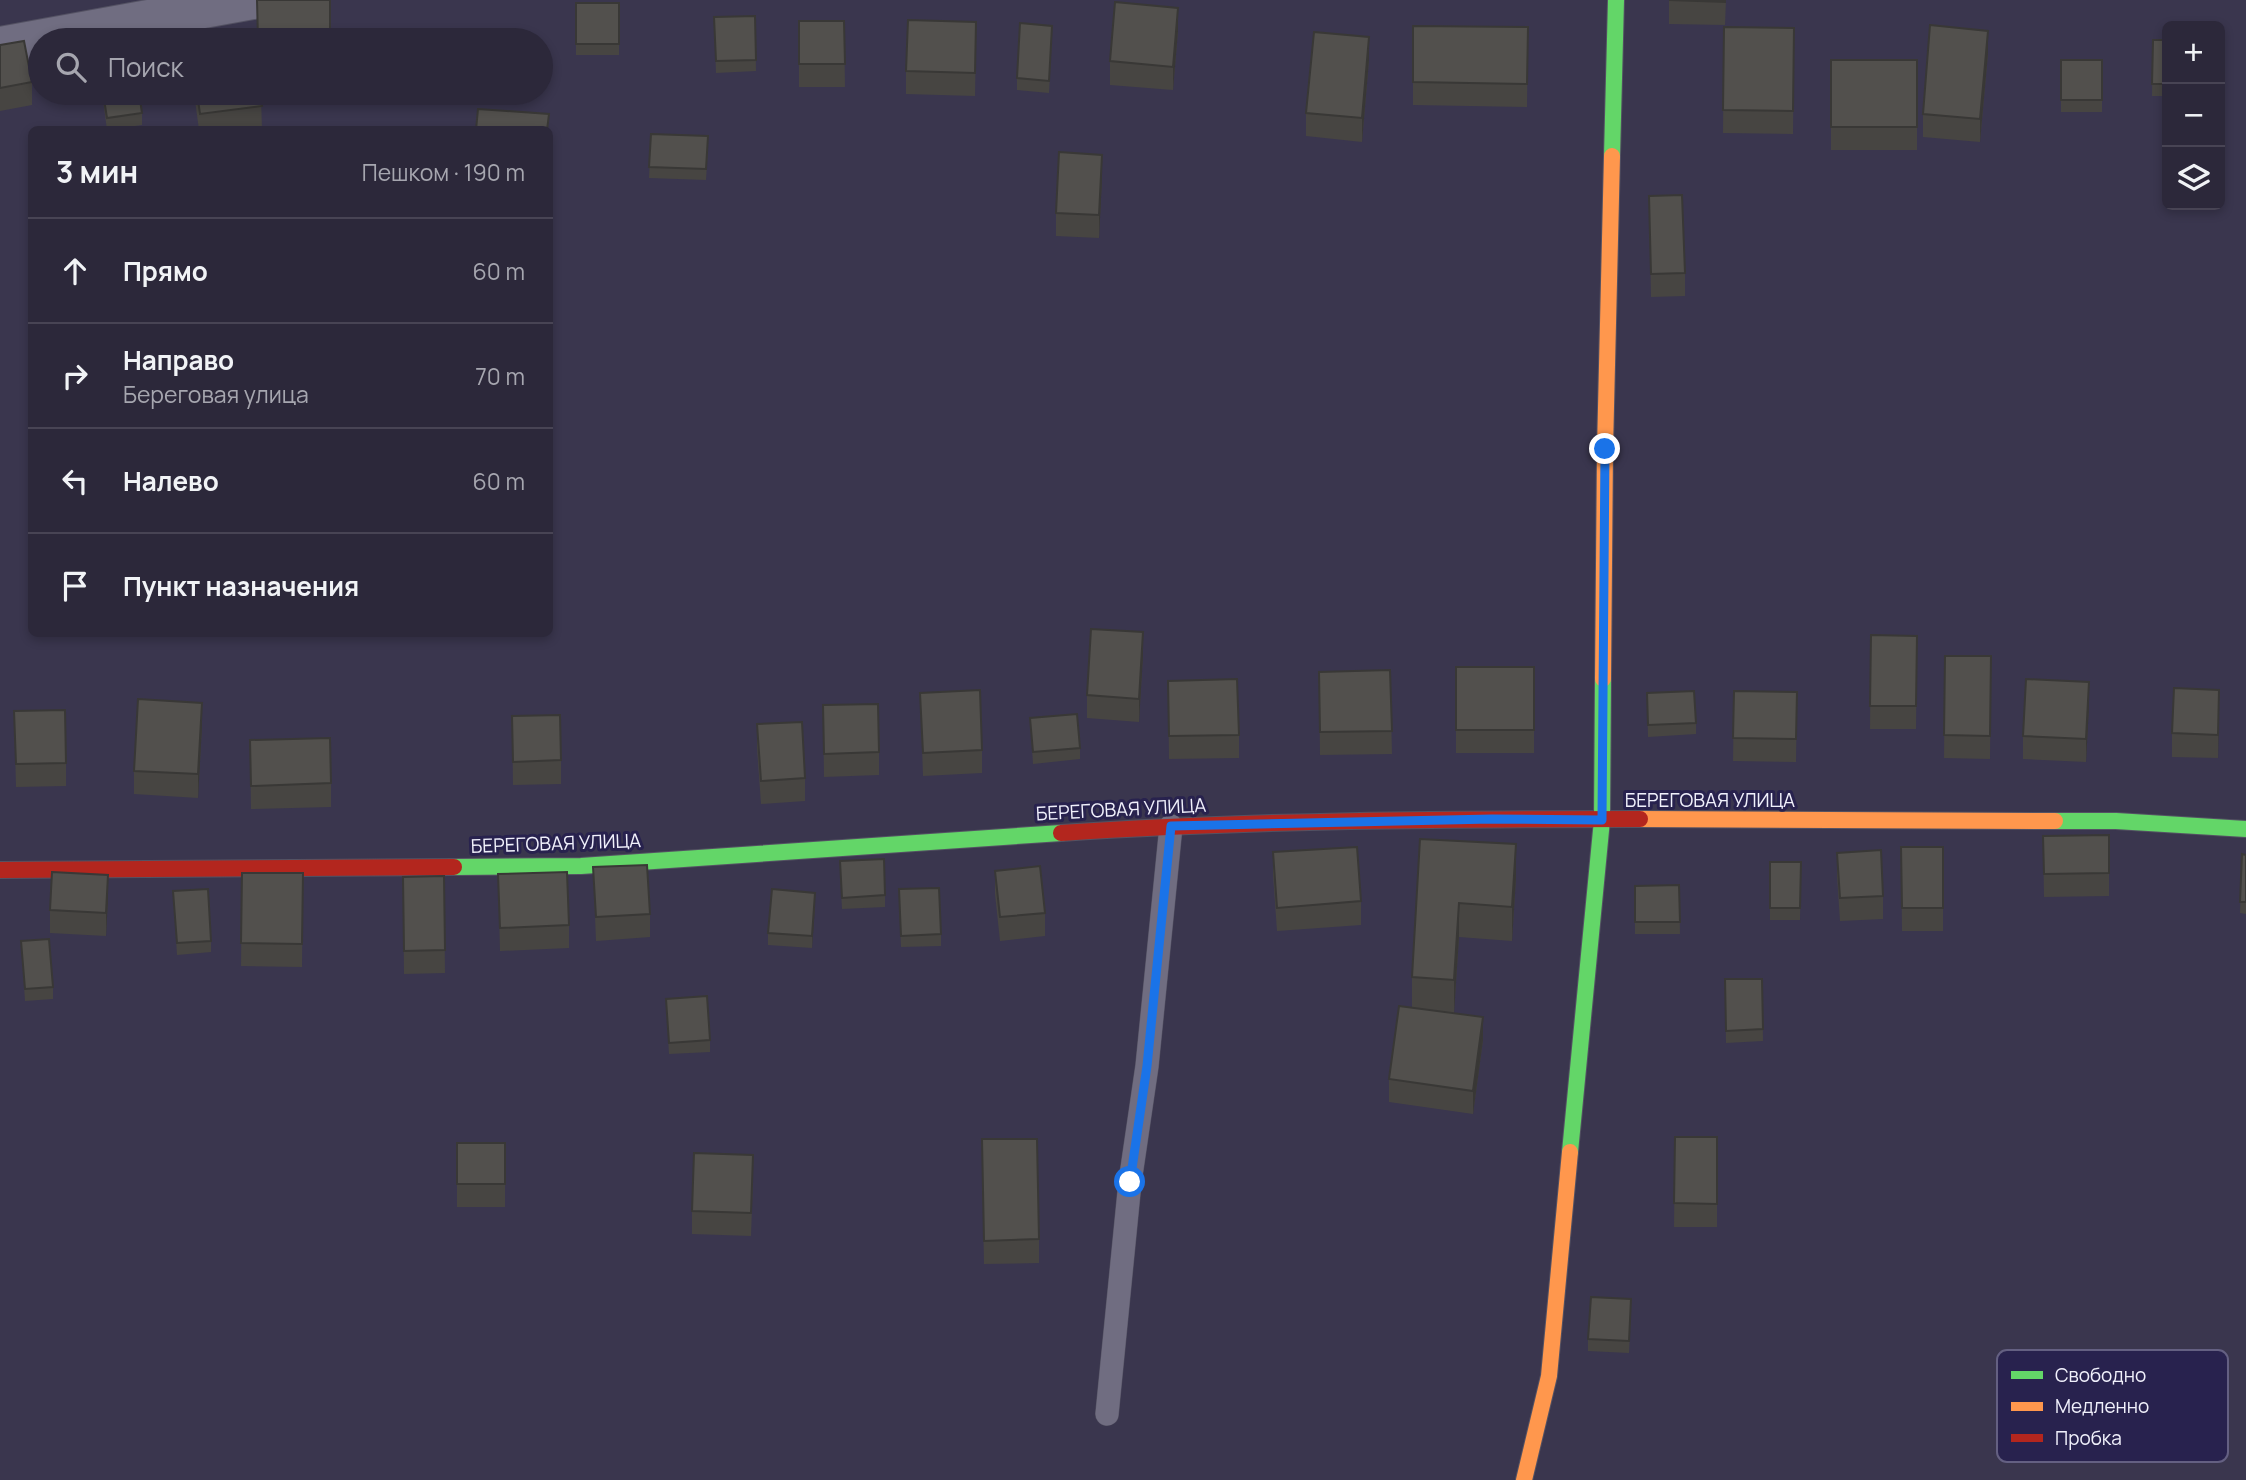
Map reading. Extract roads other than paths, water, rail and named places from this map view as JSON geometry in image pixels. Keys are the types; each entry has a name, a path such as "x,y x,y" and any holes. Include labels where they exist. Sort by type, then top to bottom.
{"street":[{"path":"99,28 253,0"},
{"path":"1524,1480 1549,1376 1602,820 1605,449 1616,0"},
{"path":"0,46 28,41"},
{"name":"БЕРЕГОВАЯ УЛИЦА","path":"0,870 582,866 1171,826 1492,819 2116,821 2246,829"}],"lane":[{"path":"1107,1414 1130,1182 1147,1066 1171,826"}]}
